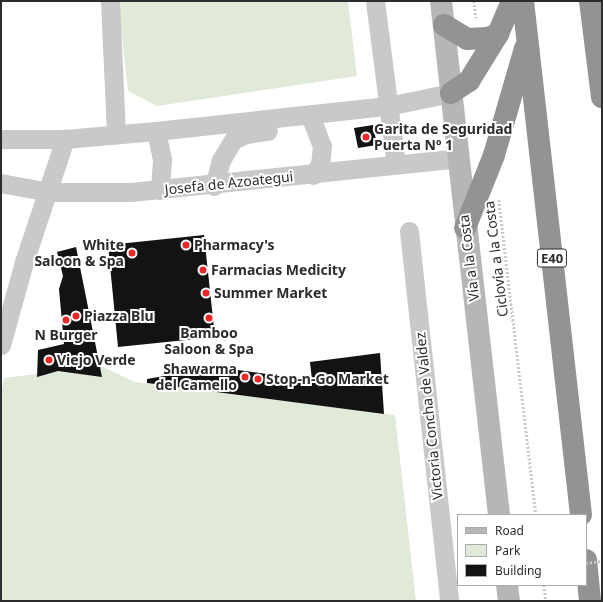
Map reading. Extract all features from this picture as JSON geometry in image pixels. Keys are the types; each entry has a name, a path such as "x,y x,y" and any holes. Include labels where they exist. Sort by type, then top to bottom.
{"highway":[{"path":"450,93 469,81 488,37 512,1"},
{"name":"E40","path":"523,1 581,514"},
{"path":"590,1 602,97"},
{"path":"444,25 467,39 488,37"},
{"path":"465,228 494,155 528,37"},
{"path":"587,570 590,601"}],"street":[{"path":"110,1 116,133"},
{"path":"375,1 396,164"},
{"name":"Vía a la Costa","path":"441,1 465,228 499,514"},
{"path":"1,139 65,139 116,133 156,131 388,106 450,93"},
{"path":"305,115 322,146 320,164 313,175"},
{"path":"214,186 221,160 233,140 246,134 286,129 294,125 305,115"},
{"path":"156,131 162,160 160,190"},
{"path":"1,345 24,262 49,192 65,139"},
{"name":"Josefa de Azoategui","path":"1,183 49,192 160,190 214,186 458,158"},
{"name":"Victoria Concha de Valdez","path":"409,231 449,601"},
{"path":"507,586 509,601"}],"path":[{"path":"474,1 488,37"},
{"name":"Ciclovía a la Costa","path":"499,194 536,514"},
{"path":"587,563 602,561"},
{"path":"544,586 546,601"}],"green space":[{"path":"118,1 348,1 357,76 157,106 128,91"},
{"path":"101,366 135,382 395,415 416,601 1,601 1,395 4,378"}],"building":[{"name":"Garita de Seguridad Puerta Nº 1","path":"373,125 377,145 358,148 354,128"},
{"path":"204,235 215,337 118,347 108,245"},
{"name":"Piazza Blu","path":"76,247 102,377 58,371 37,377 38,350 64,344 59,289 63,276 57,252"},
{"path":"380,353 384,414 147,383 147,379 216,367 312,380 310,362"}],"place":[{"name":"Garita de Seguridad Puerta Nº 1","path":"366,137"},
{"name":"Pharmacy's","path":"186,245"},
{"name":"White Saloon & Spa","path":"132,253"},
{"name":"Farmacias Medicity","path":"203,270"},
{"name":"Summer Market","path":"206,293"},
{"name":"Piazza Blu","path":"76,316"},
{"name":"Bamboo Saloon & Spa","path":"209,318"},
{"name":"N Burger","path":"66,320"},
{"name":"Viejo Verde","path":"49,360"},
{"name":"Shawarma del Camello","path":"245,377"},
{"name":"Stop-n-Go Market","path":"258,379"}]}
